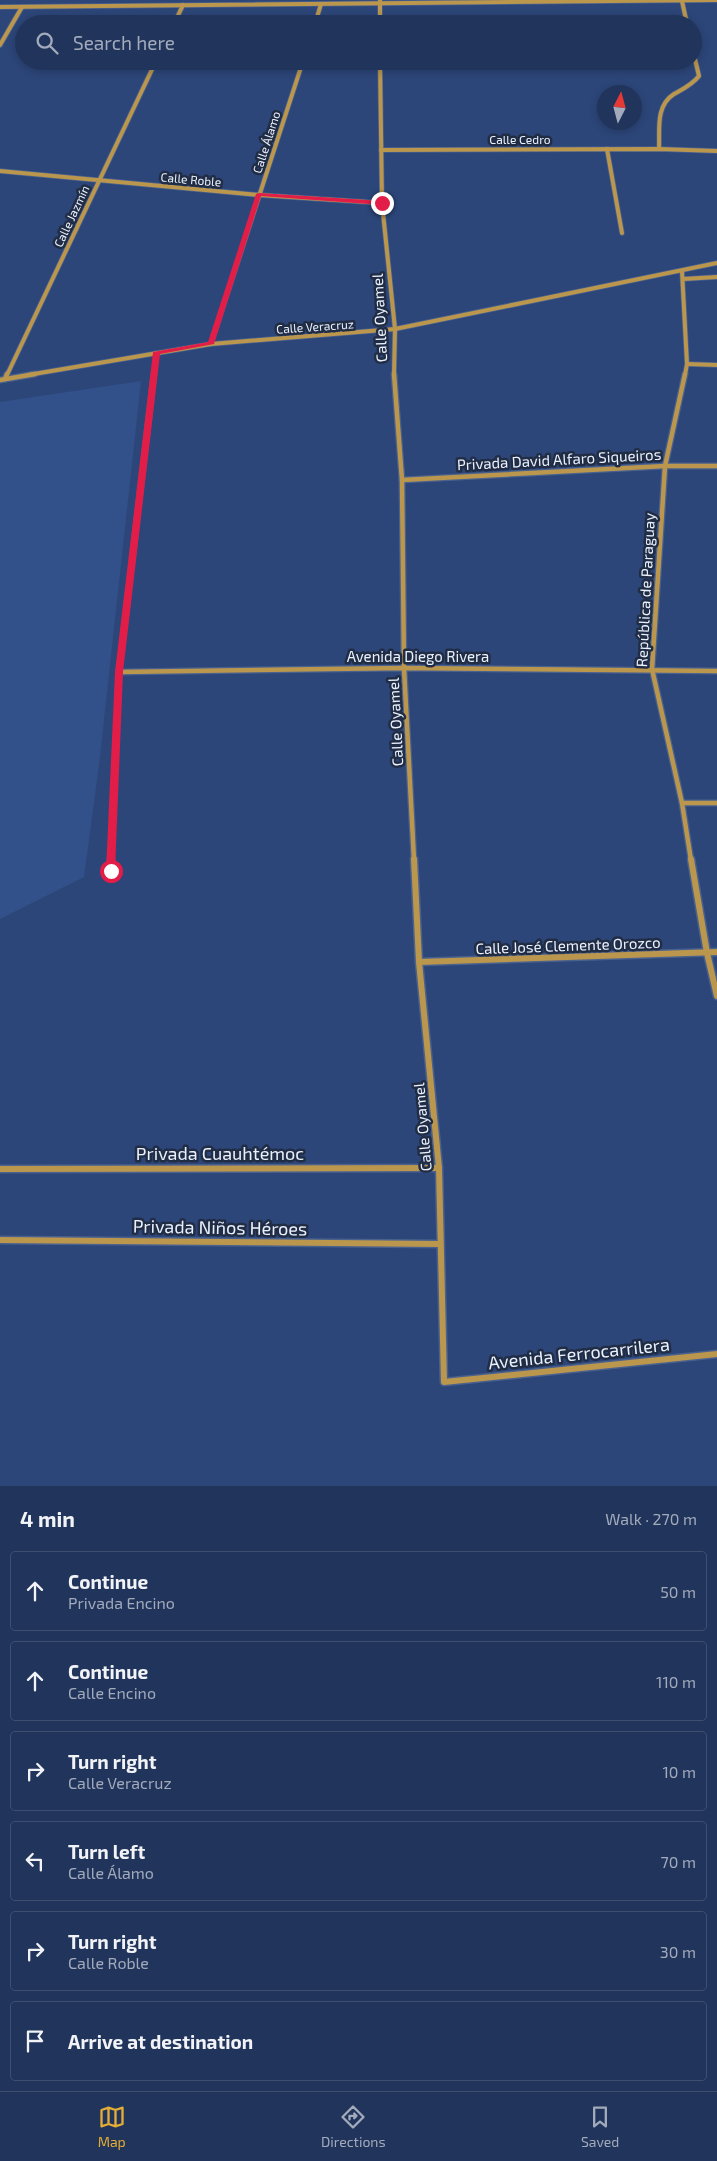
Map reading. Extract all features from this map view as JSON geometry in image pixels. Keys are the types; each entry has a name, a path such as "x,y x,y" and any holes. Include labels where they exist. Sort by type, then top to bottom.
{"street":[{"path":"0,7 717,0"},
{"path":"682,1 685,15"},
{"path":"380,2 380,15"},
{"path":"318,15 321,4"},
{"path":"178,15 183,5"},
{"path":"17,15 22,7"},
{"path":"0,45 15,19"},
{"name":"Calle Jazmín","path":"2,379 152,70"},
{"name":"Calle Álamo","path":"211,344 300,70"},
{"name":"Calle Oyamel","path":"380,70 382,203 395,330 393,361 402,480 404,668 419,962 439,1168 444,1382"},
{"path":"659,148 662,106 669,98 695,83 699,76 698,70"},
{"name":"Calle Cedro","path":"381,150 659,148 717,151"},
{"path":"607,149 622,233"},
{"name":"Calle Roble","path":"0,171 99,181 382,203"},
{"name":"Calle Veracruz","path":"2,379 211,344 395,330 717,263"},
{"name":"República de Paraguay","path":"682,271 688,364 665,466 652,669 682,803 707,953 717,996"},
{"path":"683,279 717,277"},
{"path":"111,871 119,672 156,352"},
{"path":"688,364 717,364"},
{"name":"Privada David Alfaro Siqueiros","path":"402,480 665,466 717,466"},
{"name":"Avenida Diego Rivera","path":"119,672 404,668 717,671"},
{"path":"682,803 717,803"},
{"name":"Calle José Clemente Orozco","path":"419,962 717,952"},
{"name":"Privada Cuauhtémoc","path":"0,1169 439,1168"},
{"name":"Privada Niños Héroes","path":"0,1240 440,1244"},
{"name":"Avenida Ferrocarrilera","path":"444,1382 717,1354"}],"shaded area":[{"path":"141,381 99,765 84,877 0,919 0,402"}],"route":[{"path":"111,871 119,672 156,352 211,344 259,194 382,203"}]}
